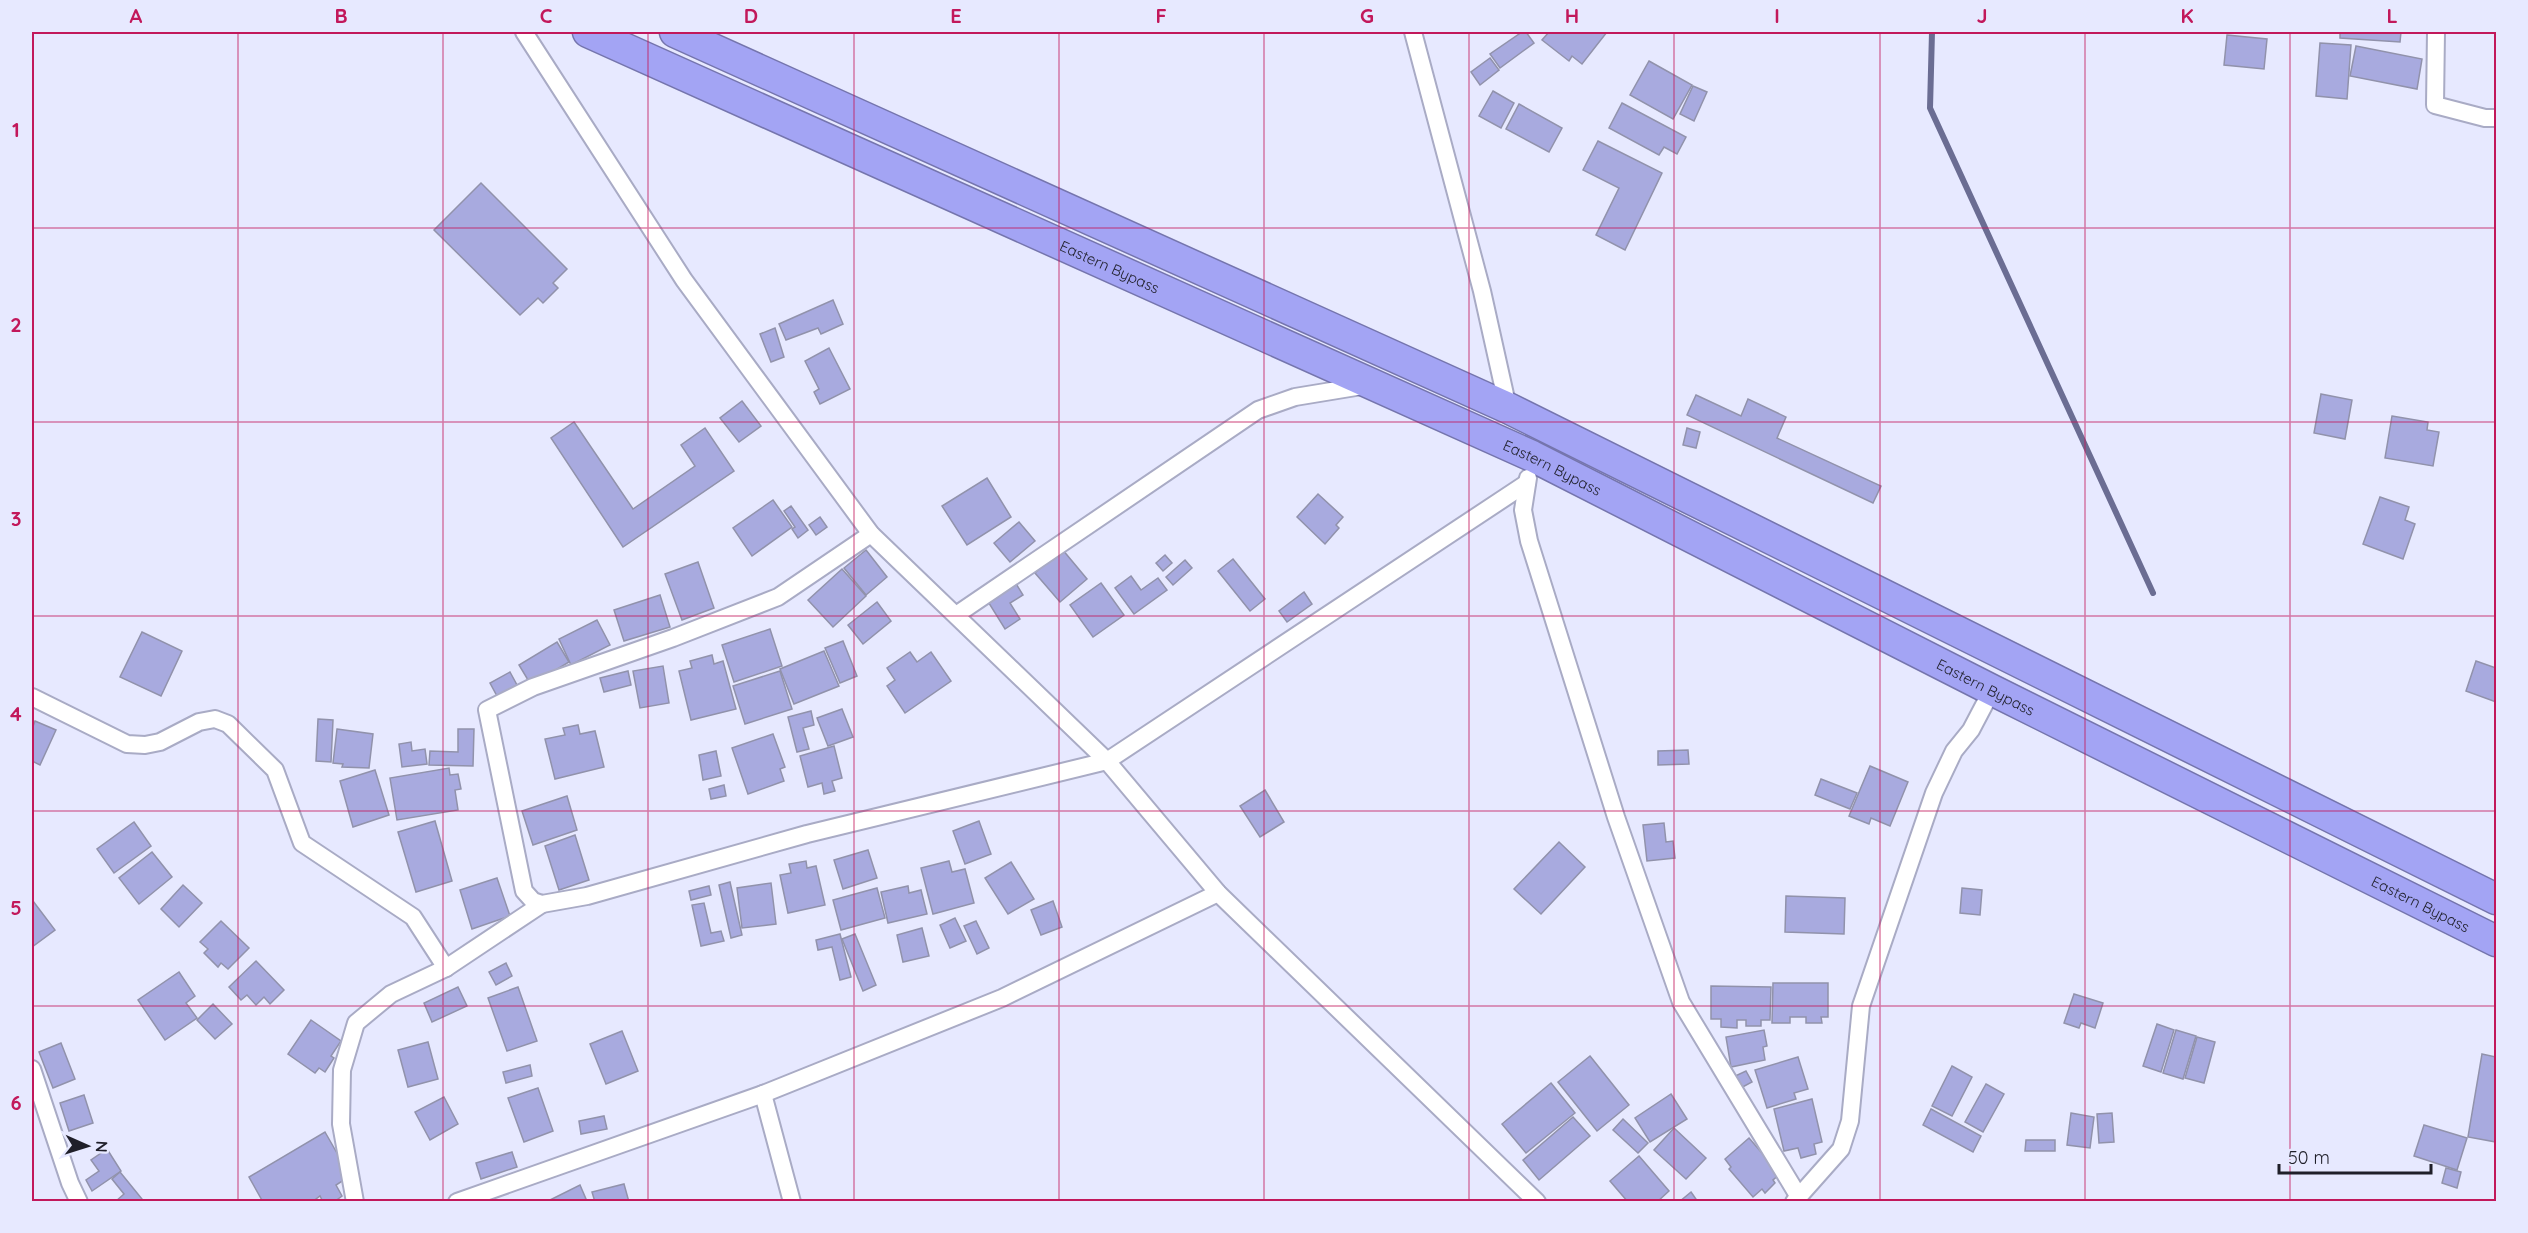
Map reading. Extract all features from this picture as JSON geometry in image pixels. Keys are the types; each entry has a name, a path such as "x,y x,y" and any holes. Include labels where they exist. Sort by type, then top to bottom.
{"highway":[{"name":"Eastern Bypass","path":"588,32 1368,384 1530,470 1992,690 2496,941"},
{"path":"675,32 1508,408 2496,899"}],"street":[{"path":"524,32 684,280 871,534 1107,761 1218,893 1537,1202"},
{"path":"1413,32 1482,291 1508,408"},
{"path":"2436,32 2435,105 2485,118 2496,118"},
{"path":"956,615 1258,410 1295,397 1368,384"},
{"path":"355,1202 341,1124 342,1070 356,1023 391,994 446,968 543,904 587,896 807,834 1107,761 1530,470"},
{"path":"1530,470 1523,510 1528,541 1616,818 1681,1002 1796,1199 1841,1149 1850,1121 1861,1006 1934,793 1954,751 1971,730 1992,690"},
{"path":"543,904 533,901 524,891 487,710 533,687 673,638 778,597 871,534"},
{"path":"32,697 127,744 145,745 160,742 200,722 215,719 228,724 275,770 302,843 413,917 446,968"},
{"path":"457,1202 763,1094 1002,998 1218,893"},
{"path":"32,1069 70,1183 73,1201"},
{"path":"763,1094 792,1202"}],"building":[{"path":"1522,32 1526,32 1534,43 1500,68 1490,54"},
{"path":"1549,32 1607,32 1582,64 1572,56 1569,61 1542,40"},
{"path":"2340,32 2401,32 2400,42 2340,38"},
{"path":"2227,35 2267,39 2264,69 2224,65"},
{"path":"2320,43 2351,45 2347,99 2316,96"},
{"path":"2356,46 2422,59 2417,89 2350,76"},
{"path":"1490,58 1499,70 1480,85 1471,72"},
{"path":"1649,61 1692,85 1673,119 1630,95"},
{"path":"1693,86 1707,92 1694,121 1680,114"},
{"path":"1493,91 1514,103 1501,128 1479,116"},
{"path":"1622,103 1686,137 1677,154 1664,147 1659,155 1609,128"},
{"path":"1519,104 1562,128 1549,152 1506,129"},
{"path":"1598,141 1662,173 1625,250 1596,235 1619,188 1583,170"},
{"path":"481,183 567,269 553,283 558,288 543,303 538,298 520,315 434,230"},
{"path":"833,300 843,324 821,334 818,328 786,340 779,324"},
{"path":"775,328 784,357 771,362 760,334"},
{"path":"829,348 850,389 820,404 814,392 819,389 805,361"},
{"path":"2321,394 2352,400 2345,439 2314,433"},
{"path":"1696,395 1741,416 1748,399 1786,417 1777,438 1881,486 1873,503 1687,415"},
{"path":"742,401 761,426 739,442 720,418"},
{"path":"2392,416 2428,422 2427,430 2439,432 2433,466 2385,458"},
{"path":"574,422 633,509 695,466 681,445 705,428 734,471 623,547 551,438"},
{"path":"1687,428 1700,432 1696,448 1683,445"},
{"path":"987,478 1011,517 967,545 942,506"},
{"path":"1318,494 1343,517 1336,525 1339,528 1325,544 1297,517"},
{"path":"2380,497 2409,507 2405,520 2415,524 2403,559 2363,544"},
{"path":"773,500 792,527 752,556 733,528"},
{"path":"791,506 808,530 798,538 792,529 795,527 784,511"},
{"path":"820,517 827,527 816,535 809,525"},
{"path":"1019,522 1035,541 1010,562 994,543"},
{"path":"1062,549 1087,579 1060,602 1035,573"},
{"path":"866,550 887,577 866,595 844,568"},
{"path":"1165,555 1172,563 1163,571 1156,563"},
{"path":"1233,559 1265,599 1250,611 1218,571"},
{"path":"1185,560 1192,568 1173,585 1166,577"},
{"path":"698,562 714,608 682,620 665,574"},
{"path":"842,569 866,596 833,627 808,600"},
{"path":"1131,576 1141,590 1158,578 1167,590 1134,614 1115,588"},
{"path":"1015,582 1023,595 1010,603 1020,619 1005,629 987,600"},
{"path":"1101,583 1124,615 1093,637 1070,605"},
{"path":"1304,592 1312,604 1287,622 1279,611"},
{"path":"660,595 670,627 624,641 614,610"},
{"path":"877,602 891,621 863,644 848,625"},
{"path":"597,620 610,645 571,665 559,639"},
{"path":"770,629 782,666 734,682 722,645"},
{"path":"142,632 182,651 161,696 120,677"},
{"path":"843,641 857,676 840,683 825,648"},
{"path":"557,642 569,662 531,685 519,665"},
{"path":"824,651 839,686 794,704 780,669"},
{"path":"910,652 917,662 931,652 951,681 905,713 887,686 895,680 887,668"},
{"path":"712,655 714,664 723,661 736,709 691,720 679,671 692,668 690,661"},
{"path":"2476,661 2496,668 2496,702 2466,691"},
{"path":"663,666 669,703 640,708 633,671"},
{"path":"628,671 631,685 604,692 600,678"},
{"path":"780,671 792,709 745,724 733,686"},
{"path":"510,672 517,685 497,696 490,683"},
{"path":"842,709 853,737 828,746 817,718"},
{"path":"811,711 814,725 803,728 809,749 797,752 788,717"},
{"path":"318,719 333,720 331,762 316,761"},
{"path":"35,721 56,730 40,765 32,761 32,729"},
{"path":"578,725 580,734 595,731 604,767 555,779 545,739 565,735 563,728"},
{"path":"337,729 373,734 369,768 342,767 343,764 333,763"},
{"path":"458,729 474,729 473,766 429,765 430,751 458,752"},
{"path":"773,734 785,767 780,769 784,781 748,794 732,748"},
{"path":"411,742 412,751 425,749 427,764 402,767 399,744"},
{"path":"834,746 842,778 832,781 835,791 824,794 822,783 808,787 800,756"},
{"path":"1688,750 1689,764 1658,765 1658,751"},
{"path":"716,751 721,776 703,780 699,755"},
{"path":"1870,766 1908,782 1890,826 1871,818 1869,824 1849,816"},
{"path":"449,768 450,775 458,774 461,789 455,790 458,810 397,820 390,778"},
{"path":"375,770 389,815 353,827 340,781"},
{"path":"1821,779 1857,793 1850,809 1815,795"},
{"path":"724,785 726,796 711,799 709,789"},
{"path":"1265,790 1284,822 1260,837 1240,806"},
{"path":"567,796 577,830 533,845 522,811"},
{"path":"435,821 452,881 416,892 398,832"},
{"path":"979,821 991,854 965,864 953,831"},
{"path":"134,822 151,846 114,873 97,849"},
{"path":"1664,823 1666,842 1673,841 1675,858 1647,861 1643,825"},
{"path":"575,835 589,880 559,890 545,846"},
{"path":"1559,842 1585,867 1541,914 1514,889"},
{"path":"868,850 877,878 843,889 834,860"},
{"path":"152,852 172,877 139,904 119,878"},
{"path":"806,861 807,868 816,866 825,905 788,913 780,875 791,873 789,864"},
{"path":"949,861 952,872 965,869 974,903 933,914 921,868"},
{"path":"1011,862 1034,899 1008,914 985,878"},
{"path":"497,878 510,916 472,929 460,890"},
{"path":"730,882 742,935 731,938 719,885"},
{"path":"771,883 776,924 742,928 737,888"},
{"path":"183,885 202,903 179,927 161,909"},
{"path":"709,886 711,895 691,900 689,891"},
{"path":"908,886 909,893 921,890 927,914 888,923 881,892"},
{"path":"877,888 885,918 841,930 833,900"},
{"path":"1962,888 1982,890 1980,915 1960,913"},
{"path":"1786,896 1845,898 1844,934 1785,932"},
{"path":"33,901 55,930 32,947 32,903"},
{"path":"1053,901 1062,927 1041,935 1031,910"},
{"path":"704,903 711,933 721,931 724,941 701,946 692,905"},
{"path":"955,918 966,941 950,948 940,925"},
{"path":"221,921 249,948 228,969 221,963 218,967 204,953 208,949 200,942"},
{"path":"976,921 989,948 977,954 964,926"},
{"path":"922,928 929,956 903,962 897,935"},
{"path":"840,934 851,977 840,980 832,947 818,950 816,940"},
{"path":"855,934 876,985 863,991 842,939"},
{"path":"256,961 284,990 270,1004 264,997 256,1005 247,995 241,1000 229,987"},
{"path":"506,963 512,976 496,985 489,972"},
{"path":"179,972 195,996 186,1003 197,1018 165,1040 138,1000"},
{"path":"1773,983 1828,983 1828,1017 1821,1017 1822,1023 1806,1023 1806,1017 1790,1017 1790,1023 1772,1023"},
{"path":"1711,986 1771,987 1770,1020 1761,1020 1761,1026 1746,1026 1746,1020 1737,1020 1737,1028 1721,1027 1721,1019 1711,1019"},
{"path":"458,987 467,1006 432,1022 424,1003"},
{"path":"518,987 537,1041 507,1051 488,998"},
{"path":"2074,994 2103,1003 2095,1028 2081,1023 2079,1028 2064,1023"},
{"path":"213,1004 232,1024 215,1039 197,1020"},
{"path":"311,1020 341,1041 331,1056 334,1058 325,1072 319,1068 315,1073 288,1054"},
{"path":"2157,1024 2174,1030 2161,1072 2143,1066"},
{"path":"1764,1030 1767,1046 1763,1047 1765,1060 1731,1067 1726,1037"},
{"path":"2176,1030 2196,1036 2183,1079 2163,1073"},
{"path":"622,1031 638,1071 606,1084 590,1044"},
{"path":"2197,1037 2215,1042 2204,1083 2185,1078"},
{"path":"428,1042 438,1079 408,1087 398,1050"},
{"path":"61,1043 75,1079 53,1088 39,1052"},
{"path":"2482,1054 2496,1057 2496,1142 2468,1137"},
{"path":"1590,1056 1629,1105 1597,1131 1558,1082"},
{"path":"1798,1057 1808,1089 1794,1093 1796,1099 1767,1108 1755,1070"},
{"path":"530,1065 532,1076 506,1083 503,1072"},
{"path":"1952,1066 1972,1077 1952,1116 1932,1106"},
{"path":"1746,1071 1752,1082 1739,1089 1733,1077"},
{"path":"1551,1083 1575,1113 1526,1153 1502,1124"},
{"path":"1986,1084 2004,1094 1983,1132 1965,1122"},
{"path":"538,1088 553,1131 524,1142 508,1098"},
{"path":"1671,1094 1687,1119 1650,1142 1635,1118"},
{"path":"84,1095 93,1123 69,1131 60,1103"},
{"path":"444,1097 458,1124 430,1140 415,1112"},
{"path":"1812,1099 1822,1142 1814,1144 1816,1154 1801,1158 1798,1148 1784,1151 1774,1109"},
{"path":"1931,1109 1981,1136 1973,1152 1923,1125"},
{"path":"2071,1113 2094,1117 2090,1148 2067,1145"},
{"path":"2112,1113 2114,1142 2099,1143 2097,1114"},
{"path":"604,1116 607,1129 581,1134 579,1121"},
{"path":"1573,1117 1590,1136 1539,1180 1523,1160"},
{"path":"1623,1119 1648,1143 1638,1153 1613,1130"},
{"path":"2424,1125 2467,1138 2457,1170 2414,1156"},
{"path":"1674,1128 1706,1158 1686,1179 1654,1150"},
{"path":"325,1132 350,1176 336,1185 342,1196 334,1202 323,1202 320,1196 312,1202 263,1202 249,1177"},
{"path":"1749,1138 1780,1174 1765,1193 1762,1189 1753,1197 1729,1169 1731,1167 1725,1159"},
{"path":"2026,1140 2055,1140 2055,1151 2025,1151"},
{"path":"107,1149 121,1171 92,1191 86,1180 99,1171 91,1160"},
{"path":"512,1152 517,1167 481,1179 476,1163"},
{"path":"1639,1156 1669,1191 1657,1202 1628,1202 1610,1181"},
{"path":"2446,1168 2461,1172 2457,1188 2442,1183"},
{"path":"120,1172 142,1199 140,1202 115,1202 124,1194 112,1179"},
{"path":"624,1184 629,1202 595,1202 592,1192"},
{"path":"580,1185 586,1199 580,1202 546,1202"},
{"path":"1691,1192 1698,1202 1679,1202"}],"waterway":[{"path":"1932,32 1930,108 2153,593"}]}
